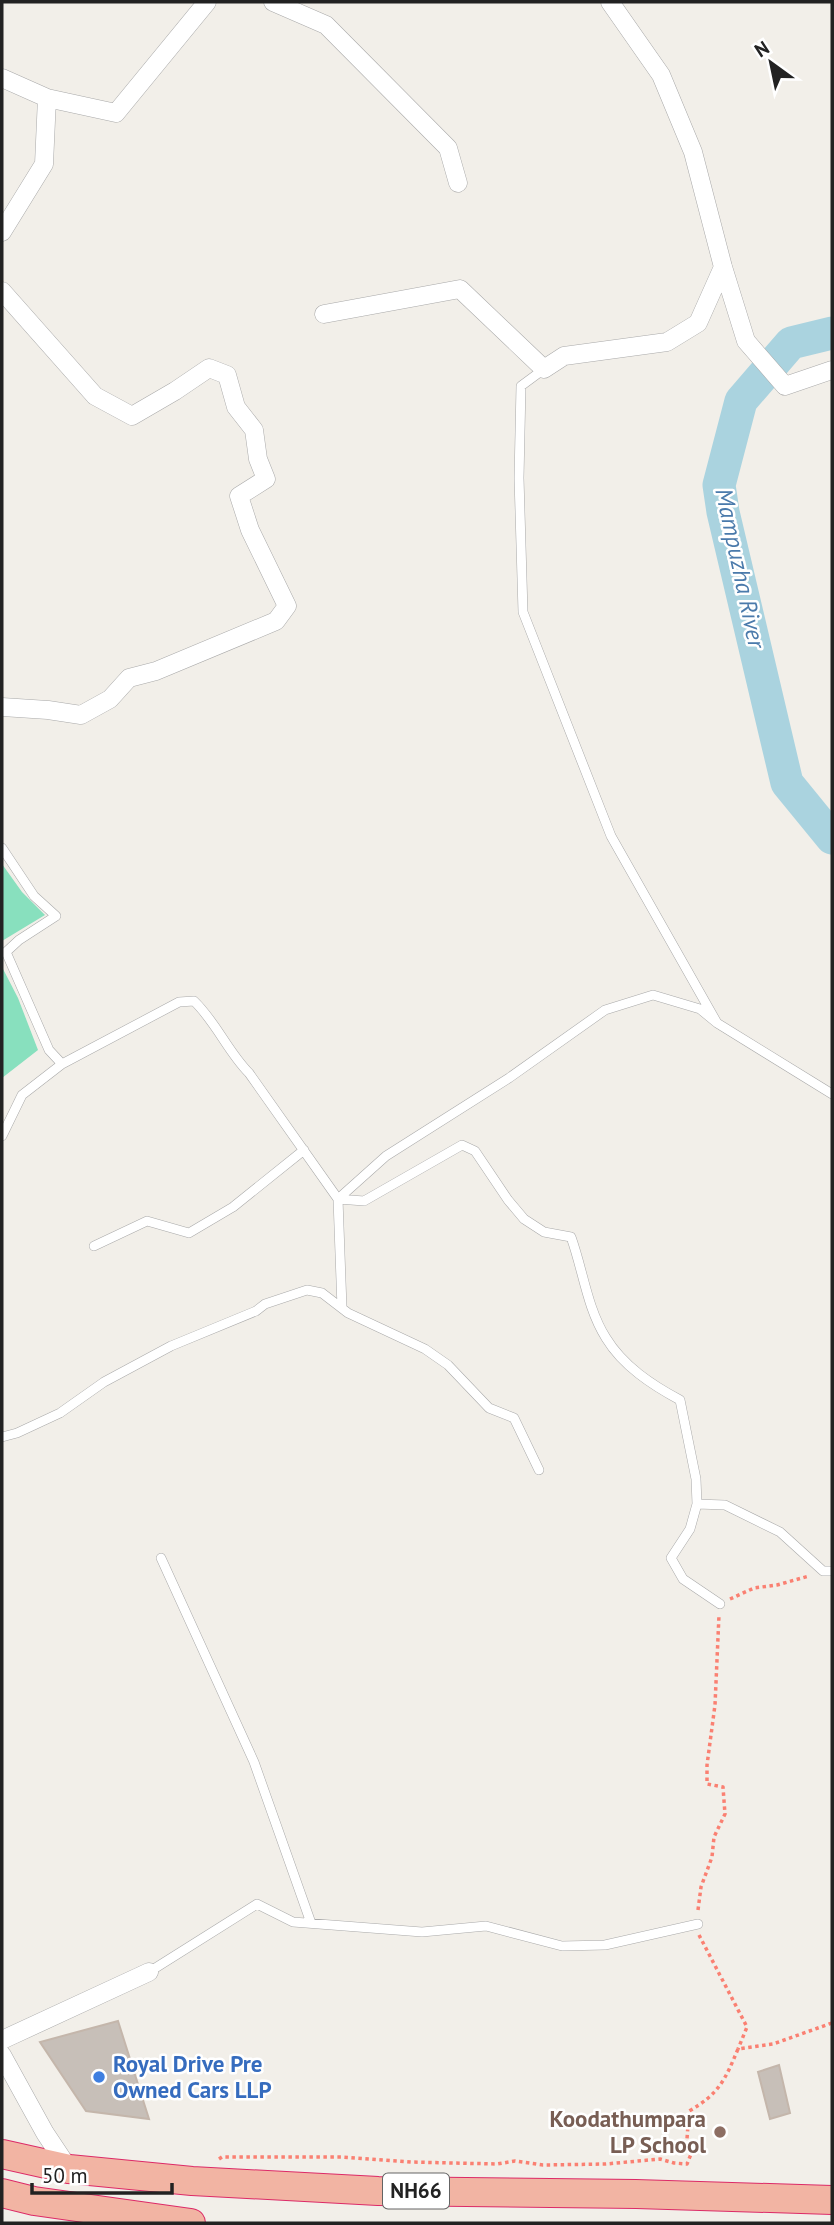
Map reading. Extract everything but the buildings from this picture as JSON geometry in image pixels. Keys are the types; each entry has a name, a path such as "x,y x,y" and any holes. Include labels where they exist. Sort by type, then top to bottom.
{"highway":[{"name":"NH66","path":"2,2154 69,2169 191,2180 378,2191 636,2194 832,2200"},
{"path":"2,2193 34,2201 191,2223"}],"street":[{"path":"2,78 47,98 116,113 207,2"},
{"path":"273,2 326,25 447,149 458,183"},
{"path":"610,2 661,75 693,152 723,267 746,341 785,386 832,370"},
{"path":"2,232 44,164 47,98"},
{"path":"324,314 460,289 544,369 564,356 667,342 698,323 723,267"},
{"path":"2,291 95,396 132,416 209,368 227,375 236,407 254,430 258,459 266,479 239,496 250,530 287,606 276,621 156,671 129,678 110,699 81,715 2,707"},
{"path":"2,2040 149,1972"},
{"path":"2,2055 45,2133 69,2169"}],"lane":[{"path":"544,369 521,386 519,478 523,612 611,836 717,1023"},
{"path":"2,848 34,896 56,916 19,940 6,952 49,1050 62,1064"},
{"path":"338,1199 386,1156 509,1078 605,1010 653,995 700,1009 717,1023 832,1094"},
{"path":"2,1136 22,1095 62,1064 116,1033 179,1002 194,1001 209,1016 338,1199 342,1308"},
{"path":"338,1199 364,1201 462,1145 475,1151 524,1219 544,1232 570,1237 590,1303 606,1339 650,1384 680,1400 696,1479 698,1504 690,1529 671,1558 683,1579 720,1604"},
{"path":"94,1246 147,1221 189,1233 233,1206 304,1150"},
{"path":"2,1437 60,1413 104,1382 171,1346 256,1311 265,1304 307,1290 322,1293 342,1308 425,1349 448,1365 489,1408 514,1418 539,1470"},
{"path":"698,1504 725,1505 780,1532 828,1571"},
{"path":"161,1558 254,1762 311,1923"},
{"path":"149,1972 257,1904 293,1922 422,1932 486,1926 562,1946 606,1945 698,1924"}],"path":[{"path":"191,2180 222,2157 342,2157 497,2164 515,2161 564,2165 660,2159 687,2164 691,2154 687,2139 690,2110 713,2096 724,2082 747,2027 698,1933 701,1886 712,1857 713,1838 725,1814 723,1787 707,1784 715,1705 715,1662 720,1604 754,1588 777,1585 828,1571"},
{"path":"738,2049 773,2044 832,2023"}],"green space":[{"path":"2,864 22,892 45,915 2,941"},
{"path":"2,967 18,998 38,1050 2,1078"}],"waterway":[{"name":"Mampuzha River","path":"832,333 791,343 741,401 719,485 723,512 787,783 832,838"}],"place":[{"name":"Royal Drive Pre Owned Cars LLP","path":"99,2077"},
{"name":"Koodathumpara LP School","path":"720,2132"}]}
